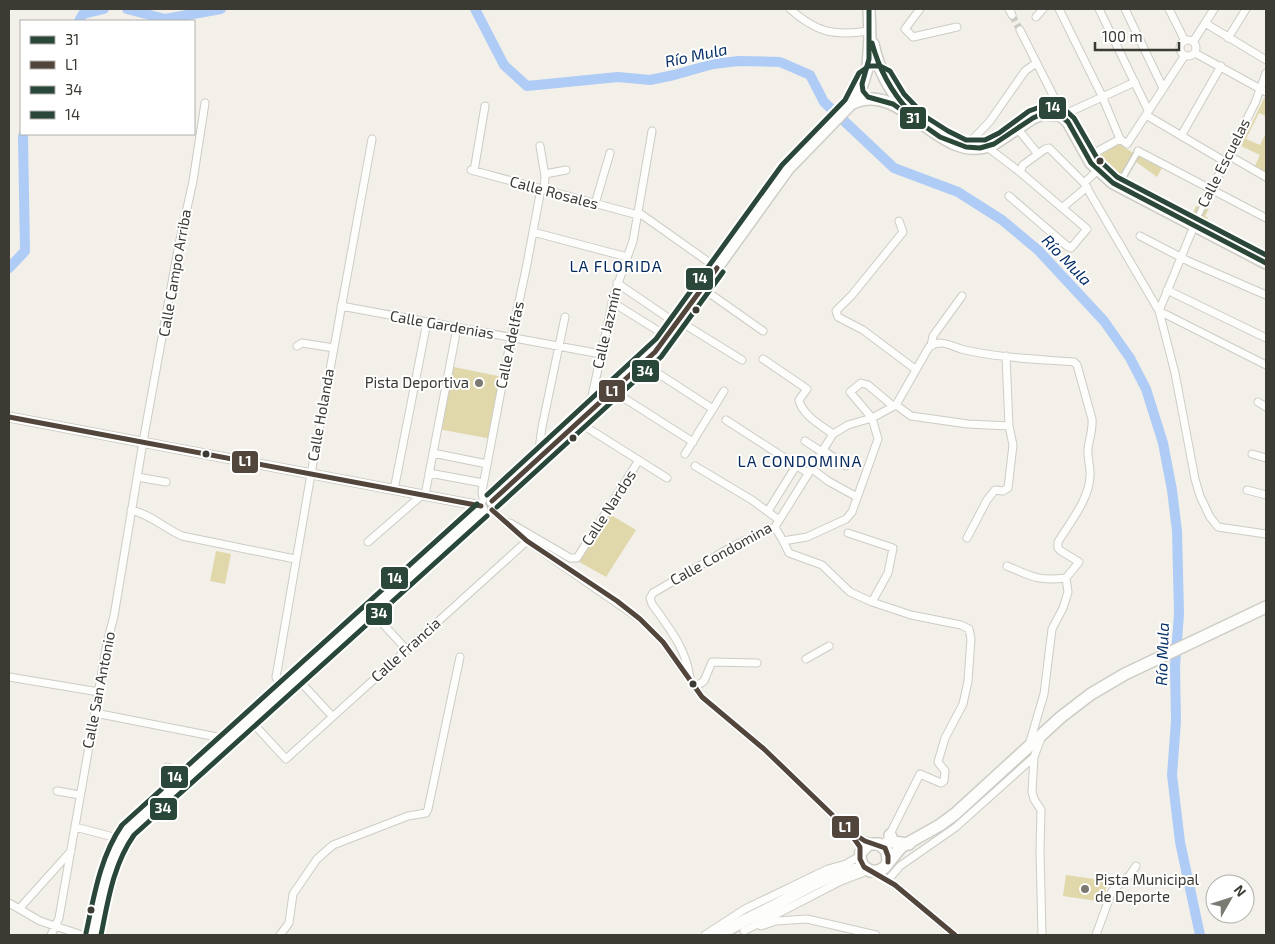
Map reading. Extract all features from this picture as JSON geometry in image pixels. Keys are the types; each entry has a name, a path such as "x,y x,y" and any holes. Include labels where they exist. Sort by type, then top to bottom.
{"main road":[{"path":"869,9 868,66 863,82 863,92 875,99"},
{"path":"870,35 887,80 898,99 921,123"},
{"path":"93,935 111,860 120,839 140,818 281,690 488,508 540,457 642,364 668,336 788,169 851,104 869,74 876,73 887,80"},
{"path":"875,99 886,93 887,80"},
{"path":"851,104 864,98 875,99 894,105 951,142 964,147 975,148 987,147 1003,139 1032,118 1042,114 1055,114 1064,117 1087,157 1098,170 1118,187 1266,264"},
{"path":"838,874 856,869 871,871 884,868 905,845 955,814 1061,717 1097,690 1266,606"},
{"path":"890,835 893,842 905,845"},
{"path":"719,935 792,895 838,874 854,864 866,846 879,844 892,848 905,845"},
{"path":"879,844 887,851 888,862"},
{"path":"860,855 861,863 871,871"}],"street":[{"path":"790,9 823,31 840,34 870,35"},
{"path":"920,9 905,29 913,37 957,27"},
{"path":"1036,17 1042,9"},
{"path":"1059,9 1102,96 1120,139 1126,144 1184,55"},
{"path":"1099,9 1135,82 1147,112 1181,136 1266,177"},
{"path":"1125,9 1163,88"},
{"path":"1169,9 1185,41"},
{"path":"1193,42 1214,9"},
{"path":"1228,38 1246,9"},
{"path":"1205,23 1266,60"},
{"path":"1020,30 1064,117 1102,96 1135,82"},
{"path":"1185,41 1193,42"},
{"path":"1185,41 1181,44 1180,49 1184,55 1191,56 1195,53"},
{"path":"1193,42 1196,48 1195,53"},
{"path":"1195,53 1264,90"},
{"path":"975,148 973,140 990,121 1025,72 1036,63"},
{"path":"1181,136 1221,66"},
{"name":"Calle Escuelas","path":"1194,226 1210,189 1264,90 1266,73"},
{"name":"Calle Campo Arriba","path":"143,442 178,249 193,182 205,103"},
{"name":"Calle Rosales","path":"485,106 473,170 542,190 638,214 717,268"},
{"path":"1017,128 1038,154"},
{"name":"Calle Jazmín","path":"593,408 592,396 612,302 633,241 652,131"},
{"name":"Calle Holanda","path":"281,690 276,677 295,559 372,138"},
{"path":"1087,157 1120,139"},
{"name":"Calle Adelfas","path":"488,508 482,495 483,483 545,174 540,146"},
{"path":"987,147 1020,172 1087,230 1071,248 1009,196"},
{"path":"1020,172 1023,165 1049,148 1085,185 1159,311 1177,383 1195,479 1206,510 1218,527 1266,534"},
{"path":"1118,187 1138,151 1266,218"},
{"path":"595,204 610,153"},
{"path":"545,174 566,170"},
{"path":"1062,208 1098,170"},
{"path":"899,221 902,232 852,295 836,311 838,317 863,330 915,369"},
{"path":"1159,311 1194,226"},
{"path":"533,232 627,257"},
{"path":"1140,236 1181,258 1266,295"},
{"path":"617,283 742,360"},
{"path":"702,288 763,331"},
{"path":"1168,290 1266,335"},
{"path":"763,359 807,389 799,400 800,405 833,434 848,425 872,418 894,406 915,369 931,346 933,336 962,296"},
{"path":"612,302 668,336"},
{"name":"Calle Gardenias","path":"341,306 601,354"},
{"path":"1159,311 1166,316 1204,332 1266,365"},
{"path":"540,457 539,448 565,317"},
{"path":"394,490 427,322"},
{"path":"368,542 423,495 457,328"},
{"path":"931,346 940,342 962,349 1006,356 1074,362 1077,365 1092,419 1088,450 1089,486 1083,500 1058,542 1058,548 1079,562 1066,578 1047,580 1036,579 1007,566"},
{"path":"297,346 302,343 334,348"},
{"path":"967,538 987,500 995,490 1003,491 1008,488 1013,445 1009,426 1006,356"},
{"path":"642,364 712,409"},
{"path":"783,541 807,537 846,519 852,512 878,439 872,418 850,392 861,383 868,385 910,416 968,424 1009,426"},
{"path":"612,391 693,442"},
{"path":"685,454 724,391"},
{"path":"1258,402 1266,407"},
{"path":"9,417 488,508 527,541 640,619 663,642 702,697 764,749 848,830 858,843 860,855 846,864 828,869 744,909 705,935"},
{"path":"726,420 796,466 810,470 857,497"},
{"name":"Calle Nardos","path":"578,422 667,478"},
{"name":"Calle Condomina","path":"693,684 688,662 650,598 653,593 735,545 775,527 833,434"},
{"name":"Calle San Antonio","path":"51,935 59,918 98,692 114,616 143,442"},
{"path":"805,442 846,466"},
{"path":"433,453 487,464"},
{"path":"1252,454 1266,458"},
{"name":"Calle Nardos","path":"488,508 570,558 577,558 639,460"},
{"path":"695,466 768,511 779,520"},
{"path":"768,511 796,466"},
{"path":"429,473 483,483"},
{"path":"137,477 166,482"},
{"path":"1247,490 1266,495"},
{"path":"776,498 788,506"},
{"path":"131,510 146,515 170,531 187,537 295,559"},
{"path":"775,527 789,553 822,565 850,592 872,602 911,615 969,628 971,639 968,681 963,704 945,738 938,762 946,771 944,781 941,783 920,774 890,835 879,844 864,840 848,830"},
{"path":"848,533 893,548 888,573 872,602"},
{"name":"Calle Francia","path":"249,719 286,758 527,541"},
{"path":"1029,745 1044,694 1052,629 1063,608 1068,592 1066,578"},
{"path":"370,610 406,649"},
{"path":"806,659 829,646"},
{"path":"280,935 289,923 293,894 316,859 333,845 408,816 426,813 460,657"},
{"path":"693,684 704,681 712,662 757,663"},
{"path":"296,677 332,716"},
{"path":"12,678 98,692"},
{"path":"95,713 227,740"},
{"path":"1038,719 1041,723 1050,722 1061,717"},
{"path":"1042,935 1041,810 1032,792 1034,757 1043,733"},
{"path":"1013,761 1030,756 1034,757"},
{"path":"888,880 905,862 956,827 1034,757"},
{"path":"167,767 190,772"},
{"path":"57,791 80,796"},
{"path":"75,827 120,839"},
{"path":"19,909 71,850"},
{"path":"888,862 908,897"},
{"path":"1096,935 1112,891 1130,875 1136,866"},
{"path":"876,935 808,919 776,921 744,931 841,881 871,871 888,880 955,935"},
{"path":"9,903 40,922 82,935"}],"shaded area":[{"path":"1264,98 1266,99 1266,116 1259,113 1246,139 1260,145 1266,133 1266,175 1254,168 1260,155 1241,146"},
{"path":"1119,144 1138,156 1137,158 1139,156 1162,168 1157,177 1135,161 1121,187 1094,159"},
{"path":"1196,206 1209,209 1205,216 1208,218 1204,226 1189,221"},
{"path":"449,366 503,377 492,439 438,429"},
{"path":"606,512 636,530 606,577 574,559"},
{"path":"216,551 231,554 225,584 210,581"},
{"name":"Pista Municipal de Deporte","path":"1066,875 1107,881 1104,902 1063,896"}],"waterway":[{"name":"Río Mula","path":"80,20 83,14 104,9"},
{"name":"Río Mula","path":"127,9 165,19 221,9"},
{"name":"Río Mula","path":"475,9 504,65 527,86 618,77 650,80 713,64 739,61 780,62 810,75 824,102 894,168 958,192 1002,220 1038,250 1104,321 1130,358 1146,389 1163,443 1172,490 1177,531 1179,614 1175,666 1176,721 1172,775 1180,842 1200,935"},
{"name":"Río Mula","path":"9,268 25,251 24,135"}],"tunnel":[{"path":"1012,15 1020,30"}],"transit line":[{"name":"31","path":"869,9 869,59 862,84 863,91 868,97 893,104 940,137 966,147 980,148 994,144 1042,114 1060,115 1068,122 1091,163 1113,183 1266,263"},
{"name":"31","path":"872,43 886,79 908,110"},
{"name":"14","path":"487,495 656,339 782,165 845,100 859,73 869,66 880,66 890,71 904,94 926,117 966,140 985,140 999,133 1029,111 1040,107 1063,108 1074,118 1097,158 1117,177 1266,255"},
{"name":"L1","path":"492,501 655,352 717,268"},
{"name":"34","path":"497,507 661,357 723,272"},
{"name":"L1","path":"9,417 481,506"},
{"name":"14","path":"86,933 103,863 114,837 122,825 477,504"},
{"name":"L1","path":"492,510 527,541 617,601 640,619 663,642 702,697 764,749 848,830 860,847 860,859 864,867 895,885 955,935"},
{"name":"34","path":"101,935 116,871 134,835 487,516"},
{"name":"L1","path":"848,830 865,841 885,848 888,862"}],"place":[{"name":"Pista Deportiva","path":"479,383"},
{"name":"Pista Municipal de Deporte","path":"1085,889"}],"district":[{"name":"LA FLORIDA","path":"616,266"},
{"name":"LA CONDOMINA","path":"800,461"}]}
